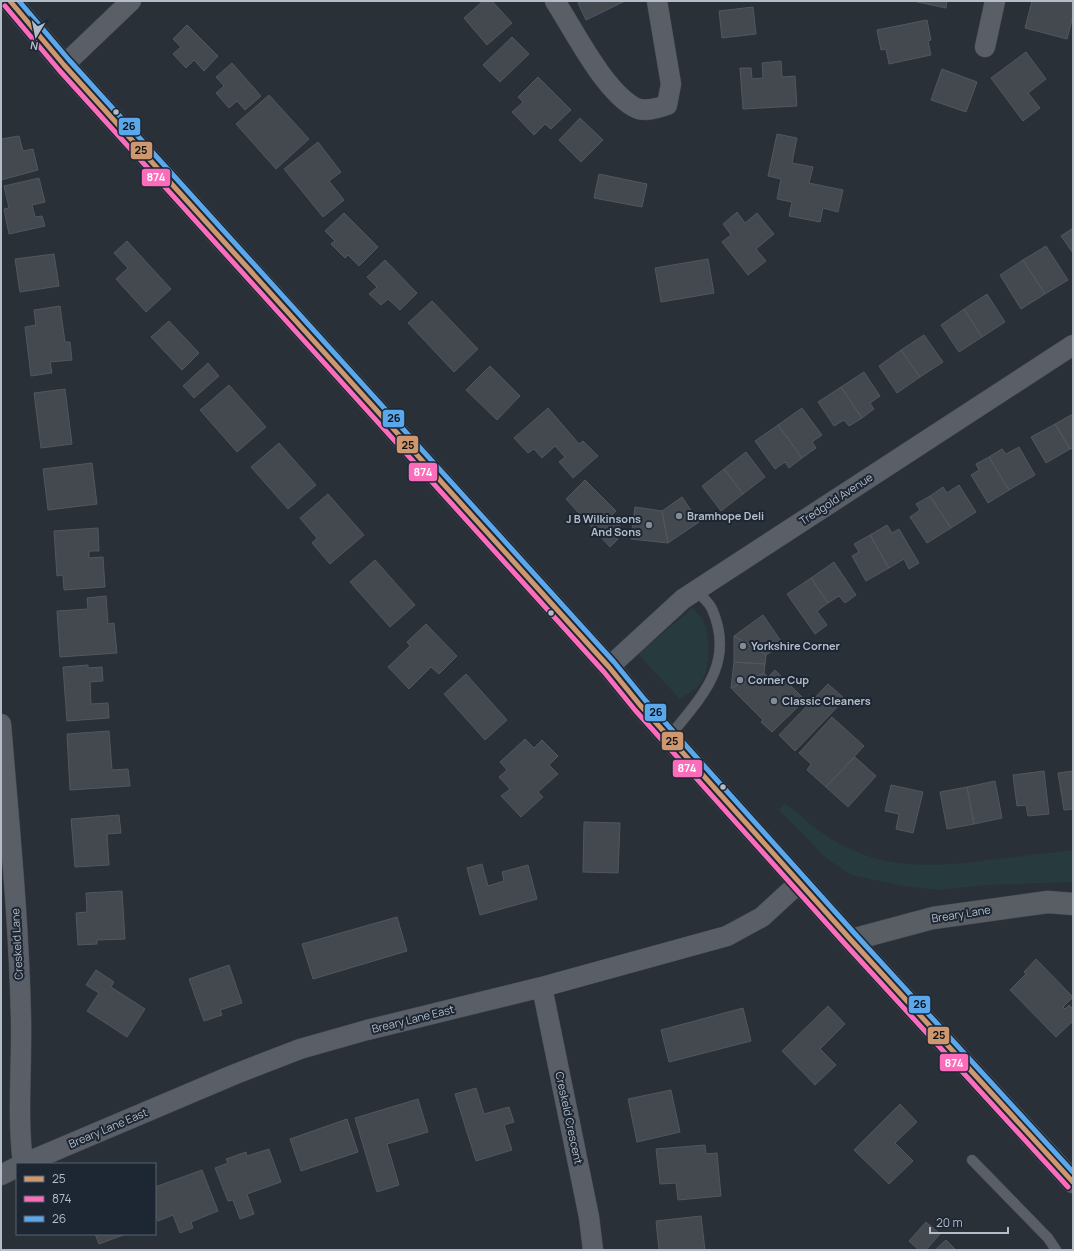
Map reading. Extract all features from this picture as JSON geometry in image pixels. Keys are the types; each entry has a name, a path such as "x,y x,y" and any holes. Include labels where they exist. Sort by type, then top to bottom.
{"highway":[{"path":"10,1 64,65 609,667 669,737 852,940 1073,1182"}],"street":[{"path":"64,65 131,1"},
{"path":"555,1 606,82 635,108 650,110 667,105 671,84 657,1"},
{"path":"986,47 995,1"},
{"name":"Tredgold Avenue","path":"609,667 683,599 1073,345"},
{"name":"Creskeld Lane","path":"1,724 18,958 21,1019 19,1136 23,1163"},
{"name":"Breary Lane East","path":"25,1163 233,1075 300,1049 367,1030 542,987 727,936 762,918 800,882"},
{"name":"Breary Lane","path":"852,940 933,918 1048,902 1073,904"},
{"name":"Creskeld Crescent","path":"542,987 589,1217 593,1250"},
{"path":"1,1175 16,1168"}],"lane":[{"path":"669,737 710,683 720,659 718,634 712,608 696,590"},
{"path":"972,1160 1048,1238 1056,1250"}],"green space":[{"path":"693,608 702,618 707,634 708,662 704,678 700,684 680,699 638,654"},
{"path":"785,803 817,829 838,843 877,859 897,863 936,865 956,864 1073,850 1073,882 987,885 938,890 903,886 851,875 826,858 779,810"}],"building":[{"path":"483,1 492,1 512,23 487,45 464,18"},
{"path":"583,1 625,1 586,20 578,3"},
{"path":"913,1 947,1 946,8"},
{"path":"1032,1 1073,1 1073,16 1067,39 1025,28"},
{"path":"753,7 756,34 722,38 719,11"},
{"path":"927,20 931,40 928,41 931,55 889,64 886,49 881,50 877,30"},
{"path":"187,25 218,56 204,71 194,60 186,68 173,54 181,47 173,39"},
{"path":"512,37 529,54 500,82 483,65"},
{"path":"1026,52 1046,79 1028,93 1040,108 1023,121 991,78"},
{"path":"781,61 782,77 795,76 797,106 743,109 740,68 751,68 752,79 763,78 762,63"},
{"path":"232,63 261,96 245,110 237,101 229,108 216,93 224,86 216,77"},
{"path":"942,69 977,82 966,112 931,100"},
{"path":"538,77 571,110 551,129 545,124 534,135 512,112 523,102 518,97"},
{"path":"269,95 309,139 276,169 236,124"},
{"path":"580,118 603,140 581,162 559,140"},
{"path":"777,134 797,138 792,163 813,167 809,183 843,190 838,212 823,208 820,222 789,216 792,202 777,199 781,179 768,176"},
{"path":"19,136 23,151 33,149 38,170 1,180 1,139"},
{"path":"318,142 341,172 329,181 344,200 323,217 284,169"},
{"path":"599,174 647,184 642,207 594,198"},
{"path":"39,178 45,202 32,205 35,217 42,216 45,226 9,234 4,209 9,208 4,186"},
{"path":"737,212 745,223 757,213 774,234 756,249 766,261 748,275 722,242 731,235 723,224"},
{"path":"344,213 378,247 359,266 348,255 345,258 331,244 335,241 325,231"},
{"path":"1073,228 1073,253 1061,236"},
{"path":"127,241 171,289 146,312 116,279 128,268 114,253"},
{"path":"1046,246 1068,280 1045,294 1023,260"},
{"path":"54,254 59,286 20,292 15,259"},
{"path":"708,259 714,293 661,302 655,268"},
{"path":"385,260 417,293 400,310 388,299 381,305 369,294 377,287 367,277"},
{"path":"1023,260 1045,294 1021,309 1000,275"},
{"path":"987,294 1005,322 982,337 964,309"},
{"path":"432,301 478,349 454,372 408,323"},
{"path":"60,306 65,342 70,342 72,360 50,362 52,373 31,376 25,327 36,325 34,310"},
{"path":"964,309 982,337 959,352 941,325"},
{"path":"169,321 199,353 182,370 151,337"},
{"path":"924,335 943,362 920,377 901,350"},
{"path":"901,350 920,377 897,393 879,366"},
{"path":"208,363 219,376 194,398 183,386"},
{"path":"490,366 520,396 497,420 466,390"},
{"path":"864,372 880,396 870,403 874,409 862,418 841,387"},
{"path":"229,385 266,427 237,452 200,410"},
{"path":"841,387 862,418 849,426 844,420 834,426 818,402"},
{"path":"65,389 72,444 41,448 34,393"},
{"path":"548,408 579,444 583,441 598,456 573,478 559,462 565,457 555,446 542,458 534,449 528,453 514,438"},
{"path":"802,408 822,435 812,442 816,448 802,458 778,425"},
{"path":"1073,414 1073,448 1070,449 1055,424"},
{"path":"1055,424 1070,449 1046,463 1031,437"},
{"path":"778,425 802,458 789,468 785,462 775,469 755,441"},
{"path":"279,443 316,485 288,509 251,467"},
{"path":"1019,447 1035,475 1009,490 989,457 1002,449 1006,454"},
{"path":"746,452 765,477 743,494 724,469"},
{"path":"989,457 1009,490 988,503 971,475 979,470 976,464"},
{"path":"92,463 97,504 48,510 43,469"},
{"path":"724,469 743,494 721,511 702,486"},
{"path":"585,480 616,511 611,516 620,526 618,539 610,547 566,499"},
{"path":"959,485 976,512 951,528 930,496 943,487 947,493"},
{"path":"328,494 364,535 330,564 312,543 317,538 300,518"},
{"path":"930,496 951,528 927,543 910,517 920,510 916,504"},
{"name":"Bramhope Deli","path":"682,497 699,522 668,543 662,511"},
{"name":"J B Wilkinsons And Sons","path":"635,507 662,511 668,543 631,539"},
{"path":"887,525 892,533 899,529 919,563 909,569 904,559 889,568 870,535"},
{"path":"98,528 99,551 89,551 89,558 103,557 105,587 64,590 63,575 57,576 54,531"},
{"path":"870,535 889,568 866,581 852,556 859,552 854,544"},
{"path":"375,560 415,605 390,627 350,582"},
{"path":"834,562 856,595 845,603 839,596 828,603 811,578"},
{"path":"811,578 828,603 817,611 827,625 815,634 787,594"},
{"path":"106,596 108,624 114,623 117,653 60,657 57,611 88,609 87,598"},
{"path":"763,615 783,644 766,655 734,636"},
{"path":"426,624 457,656 439,674 431,667 409,689 388,667 410,646 407,642"},
{"name":"Yorkshire Corner","path":"734,636 766,655 765,664 734,662"},
{"name":"Corner Cup","path":"734,662 765,664 764,673 731,688"},
{"path":"88,665 88,668 102,667 103,681 90,682 91,704 108,703 109,718 67,721 63,667"},
{"name":"Classic Cleaners","path":"775,670 805,700 772,732 761,722 763,720 731,688 764,673 768,677"},
{"path":"466,674 507,720 485,740 444,694"},
{"path":"828,684 845,699 795,751 779,735"},
{"path":"832,717 864,746 826,787 807,770 811,764 799,753"},
{"path":"109,731 112,770 128,769 130,786 70,790 67,734"},
{"path":"525,739 534,748 542,740 558,756 549,765 558,774 538,792 543,797 521,817 501,796 510,789 499,777 507,770 500,762"},
{"path":"855,757 876,776 848,807 826,787"},
{"path":"1044,771 1049,814 1028,816 1026,805 1017,806 1013,775"},
{"path":"1073,771 1073,809 1064,810 1058,773"},
{"path":"995,781 1002,818 974,824 967,787"},
{"path":"891,785 923,792 913,833 896,829 899,814 885,811"},
{"path":"967,787 974,824 947,829 940,792"},
{"path":"119,815 121,833 107,834 109,865 75,867 71,819"},
{"path":"584,822 620,823 618,873 583,872"},
{"path":"482,864 488,886 504,881 502,872 528,865 537,899 480,915 467,868"},
{"path":"122,891 125,939 97,940 97,944 78,945 76,913 87,912 86,893"},
{"path":"397,917 407,951 313,979 302,944"},
{"path":"1036,959 1073,997 1063,1007 1065,1009 1069,1005 1073,1009 1073,1021 1056,1037 1010,990 1026,974 1024,972"},
{"path":"229,965 242,1003 220,1010 222,1015 204,1021 189,979"},
{"path":"96,970 114,982 111,987 145,1009 127,1037 87,1011 99,993 86,985"},
{"path":"828,1006 845,1024 820,1049 836,1065 815,1085 782,1051"},
{"path":"743,1008 751,1041 669,1062 661,1030"},
{"path":"476,1088 484,1114 509,1107 514,1122 504,1125 512,1150 476,1161 455,1094"},
{"path":"671,1090 680,1132 637,1142 628,1099"},
{"path":"418,1099 428,1132 387,1144 399,1185 377,1192 355,1118"},
{"path":"900,1104 917,1122 895,1143 913,1161 889,1184 854,1150"},
{"path":"347,1119 358,1152 301,1171 290,1139"},
{"path":"705,1145 706,1154 717,1153 721,1196 678,1200 676,1183 660,1184 656,1149"},
{"path":"269,1149 281,1182 247,1194 254,1214 240,1219 233,1200 228,1201 215,1168 228,1163 226,1159 246,1152 247,1156"},
{"path":"202,1170 218,1211 191,1222 193,1228 180,1233 173,1215 158,1221 156,1216 156,1187"},
{"path":"701,1216 705,1250 659,1250 656,1221"},
{"path":"926,1222 940,1234 926,1250 919,1250 909,1241"},
{"path":"95,1235 123,1235 99,1244"},
{"path":"946,1240 956,1250 935,1250"}],"transit line":[{"name":"25","path":"10,1 64,65 609,667 640,705 851,940 1073,1182"},
{"name":"26","path":"19,1 69,60 614,662 645,700 856,935 1073,1172"},
{"name":"874","path":"5,6 59,70 604,672 635,710 846,945 1068,1187"}],"place":[{"name":"Bramhope Deli","path":"679,516"},
{"name":"J B Wilkinsons And Sons","path":"649,525"},
{"name":"Yorkshire Corner","path":"743,646"},
{"name":"Corner Cup","path":"740,680"},
{"name":"Classic Cleaners","path":"774,701"}]}
